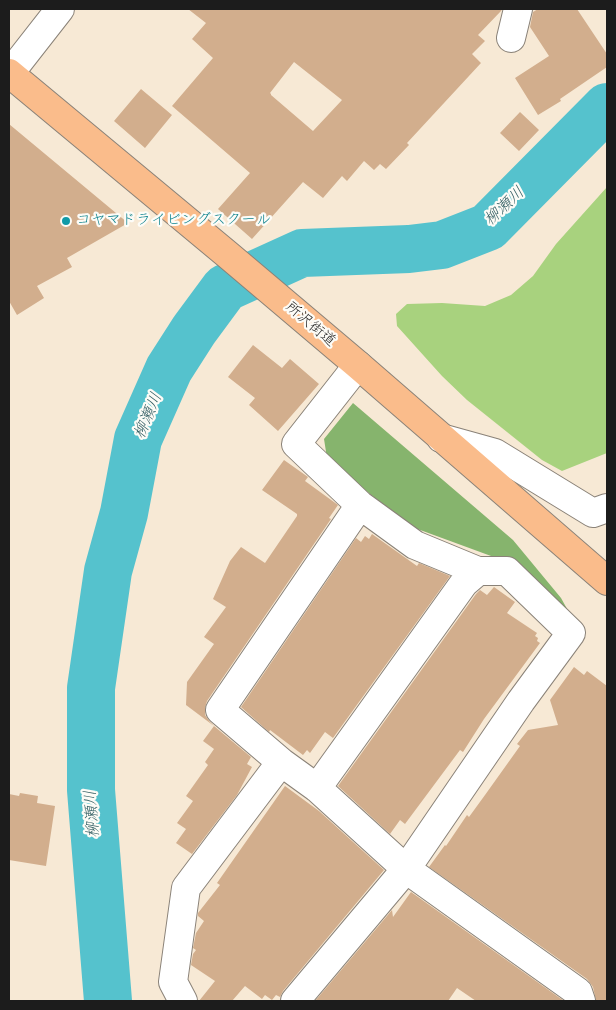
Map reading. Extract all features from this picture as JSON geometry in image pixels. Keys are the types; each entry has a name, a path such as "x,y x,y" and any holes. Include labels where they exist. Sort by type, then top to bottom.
{"main road":[{"name":"所沢街道","path":"9,73 228,255 607,581"}],"street":[{"path":"9,73 60,9"},
{"path":"511,38 518,9"},
{"path":"295,1001 406,869 522,700 571,633 508,571 478,571 415,545 360,505 296,444 358,366"},
{"path":"441,438 495,453 594,513 607,508"},
{"path":"360,505 220,710 281,762 317,788 406,869 578,992 581,1001"},
{"path":"317,788 464,583 478,571"},
{"path":"183,1001 173,982 186,888 281,762"}],"green space":[{"path":"607,187 607,453 562,471 542,460 467,400 442,376 397,326 396,314 407,304 442,303 485,306 511,295 533,276 556,244"},
{"path":"353,403 513,540 561,598 571,616 521,567 412,527 327,458 324,439"}],"building":[{"path":"188,9 502,9 478,35 485,41 472,54 481,63 407,143 409,145 386,169 380,164 374,170 364,161 347,181 342,176 323,198 303,182 252,239 218,209 250,173 172,106 213,58 192,39 206,23","holes":["294,62 342,100 313,131 270,93"]},
{"path":"538,9 577,9 607,54 607,67 560,99 561,101 538,115 515,78 549,56 530,27 533,12"},
{"path":"141,89 172,115 145,148 114,121"},
{"path":"520,112 539,130 519,151 500,133"},
{"name":"コヤマドライビングスクール","path":"9,124 128,223 67,258 72,267 37,286 44,298 17,315 9,301"},
{"path":"253,345 282,368 290,359 319,384 278,431 249,405 255,398 228,377"},
{"path":"284,460 308,477 305,481 338,505 329,518 331,519 207,701 205,715 214,726 186,705 187,682 214,644 204,637 226,607 213,599 230,561 241,547 265,563 297,516 297,514 262,490"},
{"path":"372,534 417,566 419,563 450,576 333,738 325,732 310,753 307,750 303,755 270,730 269,732 241,707 356,538 361,542 365,536 369,539"},
{"path":"494,587 515,602 507,613 537,633 535,636 540,643 484,719 463,752 460,750 405,824 400,820 390,834 338,786 476,594 480,590 487,595"},
{"path":"574,667 584,675 587,671 607,686 607,1001 596,1001 593,987 587,979 429,867 467,815 469,817 485,795 520,746 517,744 528,730 558,725 550,700"},
{"path":"214,726 251,757 247,764 252,767 237,795 192,854 176,843 186,829 177,823 193,801 186,796 208,765 205,762 214,749 203,741"},
{"path":"285,786 319,811 384,870 280,997 276,995 272,1000 265,995 262,999 245,986 232,1001 199,1001 215,981 191,965 193,954 196,950 193,948 196,933 204,921 198,916 198,913 220,885 217,883"},
{"path":"20,793 38,796 37,803 55,806 46,866 9,860 9,794 19,796"},
{"path":"411,892 564,1001 476,1001 457,988 448,1001 315,1001 392,910 393,917"}],"waterway":[{"name":"柳瀬川","path":"108,1001 91,790 91,688 108,571 124,513 138,439 169,369 194,330 225,288 302,253 409,249 442,245 488,227 607,107"}],"place":[{"name":"コヤマドライビングスクール","path":"66,221"}]}
